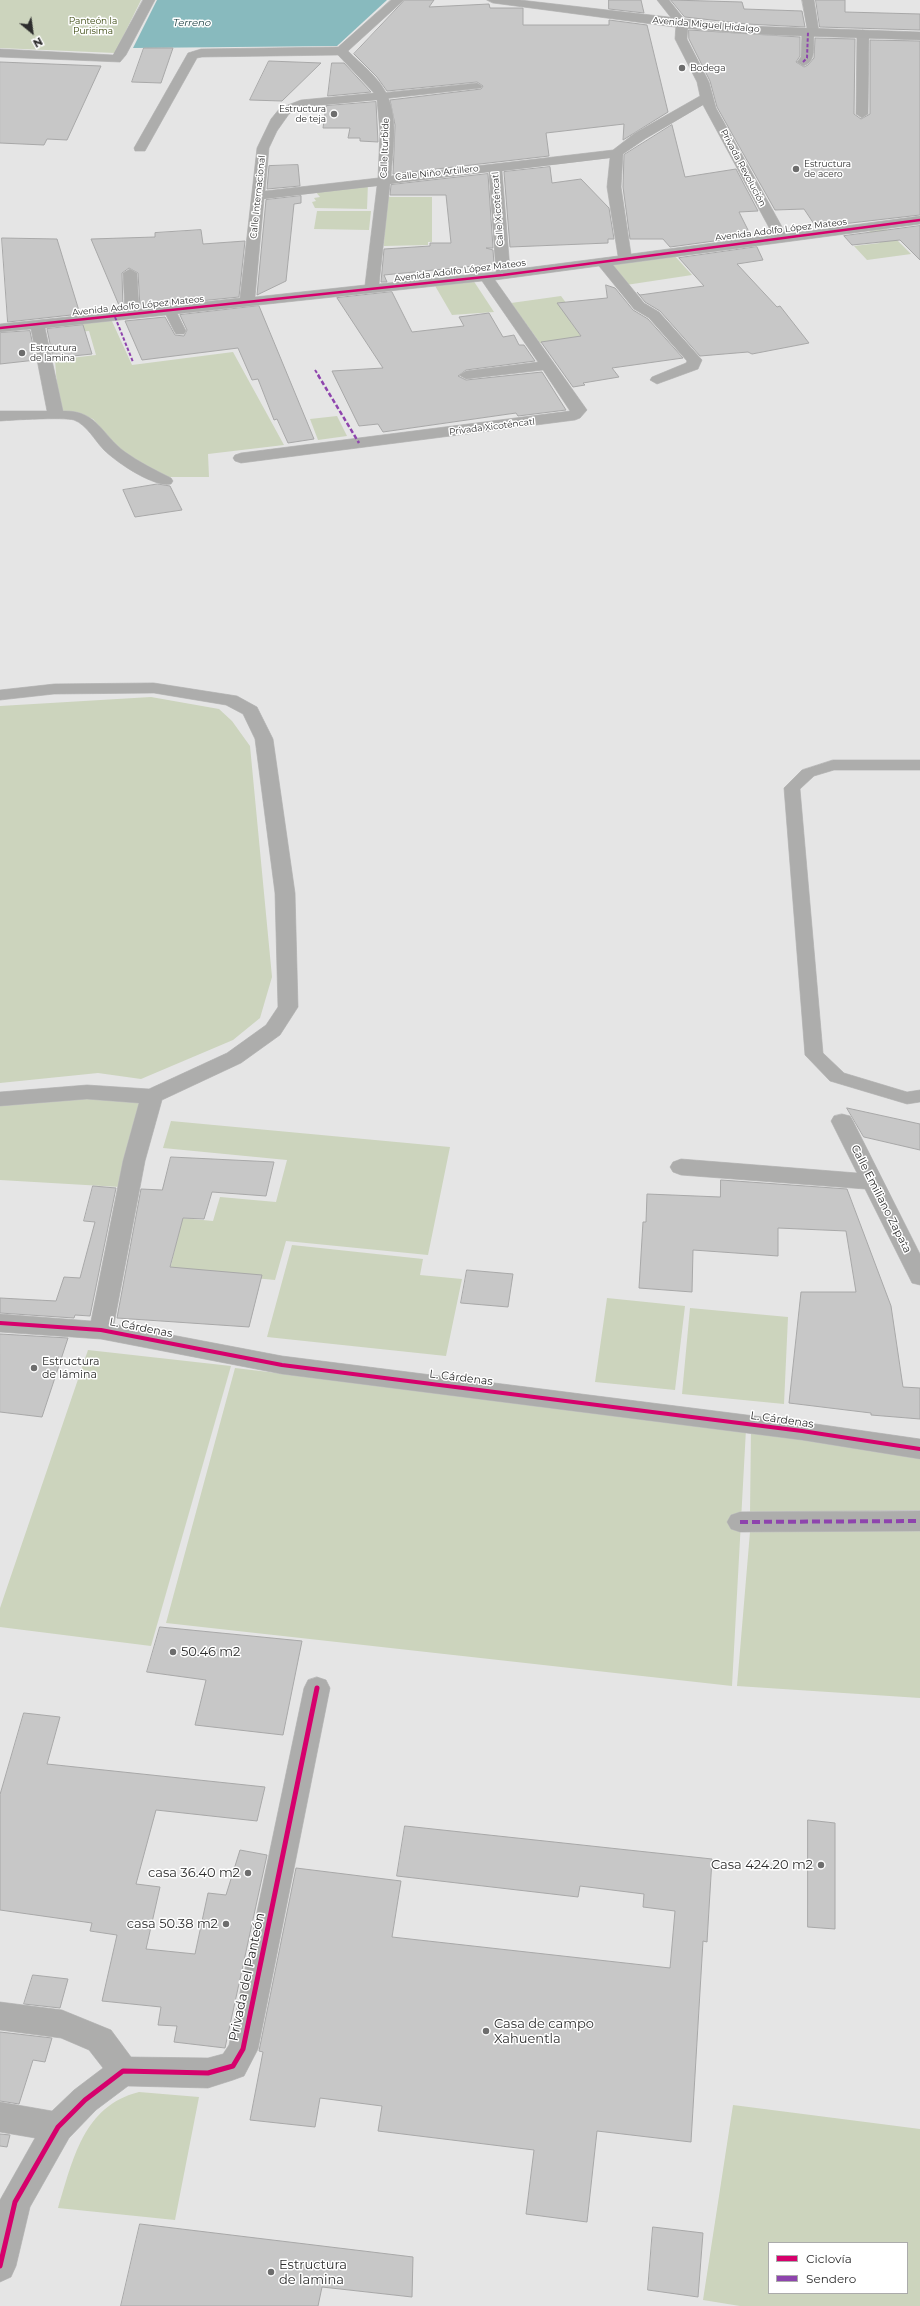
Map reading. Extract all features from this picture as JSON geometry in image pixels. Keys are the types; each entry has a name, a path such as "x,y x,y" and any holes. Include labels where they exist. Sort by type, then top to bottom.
{"main road":[{"name":"Avenida Miguel Hidalgo","path":"493,0 682,24 811,32 920,36"}],"street":[{"path":"0,53 116,58 120,55 149,0"},
{"path":"140,148 192,56 201,53 341,50 398,0"},
{"path":"663,0 682,24"},
{"path":"803,62 807,58 811,32 808,0"},
{"name":"Privada Revolución","path":"682,24 681,39 703,82 710,108 781,237"},
{"path":"862,114 863,34"},
{"path":"341,50 382,96"},
{"name":"Calle Internacional","path":"247,303 264,148 272,126 288,107 295,103 342,101 382,96"},
{"name":"Calle Iturbide","path":"371,290 384,179 386,107 382,96"},
{"path":"625,260 614,187 617,152 640,136 708,97"},
{"name":"Calle Niño Artillero","path":"258,196 384,179 617,152"},
{"name":"Calle Xicoténcatl","path":"495,167 503,275"},
{"name":"Avenida Adolfo López Mateos","path":"0,328 503,275 625,260 781,237 920,220"},
{"path":"603,262 639,306 654,315 695,360 693,366 657,380"},
{"path":"130,273 132,315"},
{"name":"Privada Xicoténcatl","path":"241,458 575,415 579,410 486,276"},
{"path":"37,324 56,415"},
{"path":"466,375 548,365"},
{"path":"0,416 75,415 86,420 113,449 128,462 165,482"},
{"path":"0,695 54,689 154,688 231,700 251,711 264,739 285,893 288,1007 273,1030 234,1058 152,1096 87,1092 0,1099"},
{"path":"101,1330 134,1161 152,1096"},
{"name":"Calle Emiliano Zapata","path":"842,1121 871,1182 912,1248 920,1277"},
{"path":"681,1167 871,1182"},
{"name":"L. Cárdenas","path":"0,1323 101,1330 282,1365 802,1431 920,1449"},
{"path":"740,1522 920,1521"},
{"name":"Privada del Panteón","path":"123,2071 208,2073 233,2066 243,2050 317,1688"},
{"path":"0,2016 62,2024 100,2040 123,2071 85,2100 58,2127 15,2202 0,2266"},
{"path":"0,2117 58,2127"}],"lane":[{"path":"382,96 477,86"},
{"path":"170,311 180,331"},
{"path":"920,765 833,766 808,773 792,788 814,1055 837,1077 908,1098 920,1096"}],"green space":[{"name":"Panteón la Purisima","path":"0,0 141,0 115,53 0,48"},
{"path":"368,183 367,209 315,208 312,202 316,201 314,198 320,197 315,191"},
{"path":"385,197 432,197 432,242 428,242 428,245 384,246"},
{"path":"317,211 371,211 369,230 314,229"},
{"path":"885,228 911,254 867,260 854,246 880,243 868,230"},
{"path":"673,254 692,275 626,285 607,264"},
{"path":"473,280 494,312 452,315 434,284"},
{"path":"561,296 578,319 570,320 582,338 540,343 511,303"},
{"path":"111,319 132,365 233,352 284,445 208,454 209,477 166,477 134,461 117,447 93,419 76,412 59,412 55,360 96,355 89,331 65,333 64,324"},
{"path":"337,416 347,436 318,440 310,419"},
{"path":"151,697 219,709 232,721 250,746 272,977 260,1018 233,1040 141,1079 98,1073 0,1083 0,706"},
{"path":"89,1097 141,1102 120,1187 0,1180 0,1104"},
{"path":"171,1121 450,1147 428,1255 286,1241 275,1280 170,1270 182,1218 213,1221 220,1197 276,1202 287,1160 163,1148"},
{"path":"292,1245 423,1259 420,1275 462,1279 446,1356 267,1337"},
{"path":"607,1298 685,1306 675,1390 595,1382"},
{"path":"690,1308 788,1317 784,1404 682,1394"},
{"path":"88,1350 231,1366 151,1646 0,1627 0,1608"},
{"path":"235,1368 746,1429 732,1686 166,1623"},
{"path":"751,1429 920,1454 920,1510 750,1514"},
{"path":"920,1528 920,1698 737,1686 750,1532"},
{"path":"139,2092 199,2097 175,2220 58,2208 75,2154 83,2137 93,2122 105,2109 120,2099"},
{"path":"733,2105 920,2129 920,2306 740,2306 703,2300"}],"water":[{"name":"Terreno","path":"157,0 387,0 337,46 133,48"}],"building":[{"path":"405,0 434,0 429,7 489,4 490,8 523,8 523,25 609,25 609,20 647,25 668,112 623,140 624,124 546,133 549,156 393,174 395,125 390,100 481,89 483,86 477,82 387,91 377,77 354,54"},
{"path":"609,0 641,0 644,13 609,9"},
{"path":"671,0 742,2 744,9 802,11 805,27 747,24 685,17"},
{"path":"816,0 845,0 845,12 920,14 920,30 820,27"},
{"path":"689,30 800,37 800,56 796,62 804,67 814,58 815,38 855,39 854,114 861,119 870,114 870,40 920,41 920,215 816,227 804,209 775,210 717,107 710,81 689,39"},
{"path":"144,48 173,48 161,83 132,82"},
{"path":"269,61 321,63 282,101 250,100"},
{"path":"0,62 101,66 67,140 47,139 44,145 0,143"},
{"path":"332,63 344,63 371,92 328,96"},
{"path":"376,102 378,142 360,141 360,138 348,138 350,128 323,128 326,106"},
{"path":"672,125 685,177 736,169 758,211 739,212 751,236 670,247 663,239 630,239 623,187 624,155"},
{"path":"298,165 300,186 267,189 269,166"},
{"path":"550,167 552,183 581,179 609,208 614,239 608,239 608,243 510,247 504,172"},
{"path":"488,174 493,248 486,248 493,250 494,264 384,275 387,282 381,282 384,249 430,246 430,243 451,243 446,195 390,195 391,185"},
{"path":"301,196 301,203 294,204 286,281 257,295 266,200"},
{"path":"920,226 920,260 900,240 852,245 844,236"},
{"path":"201,230 203,244 245,241 239,297 140,307 138,273 129,268 122,273 123,310 121,310 91,239 155,237 155,233"},
{"path":"2,238 57,239 80,314 8,322"},
{"path":"757,247 763,260 737,264 777,307 780,306 809,343 752,354 748,352 700,356 660,311 645,302 637,292 640,295 704,286 679,258"},
{"path":"606,285 615,288 633,310 648,319 683,358 612,368 619,377 583,383 585,385 573,387 541,342 581,336 557,303 607,298"},
{"path":"392,292 412,332 464,326 459,317 489,313 503,337 514,335 519,345 524,345 535,361 466,370 458,376 466,380 542,372 566,410 518,416 516,413 383,432 378,424 359,426 332,371 383,368 337,298"},
{"path":"259,306 314,439 288,443 277,419 274,420 258,379 252,380 238,348 142,360 125,321 165,317 175,335 184,336 187,330 180,315"},
{"path":"83,325 92,354 53,358 47,329"},
{"path":"30,331 36,360 0,364 0,333"},
{"path":"158,484 170,486 182,510 135,517 123,490"},
{"path":"847,1108 920,1124 920,1150 864,1137"},
{"path":"171,1157 274,1162 266,1196 212,1192 204,1219 183,1218 170,1267 262,1275 249,1327 117,1318 141,1189 162,1190"},
{"path":"721,1180 847,1189 891,1306 903,1387 920,1388 920,1419 871,1415 871,1413 789,1403 801,1292 856,1292 846,1231 778,1228 778,1256 693,1250 692,1292 639,1288 643,1222 646,1222 647,1194 720,1197"},
{"path":"93,1186 116,1188 90,1316 75,1315 74,1318 0,1313 0,1298 56,1301 64,1277 80,1278 95,1222 84,1221"},
{"path":"467,1270 513,1274 508,1307 461,1303"},
{"name":"Estructura de lámina","path":"0,1334 68,1338 42,1417 0,1412"},
{"path":"160,1627 302,1641 283,1735 195,1725 206,1680 147,1672"},
{"path":"24,1713 60,1717 47,1764 265,1787 257,1821 156,1810 136,1884 160,1887 146,1949 195,1954 208,1893 226,1895 240,1850 267,1855 225,2048 174,2042 177,2026 158,2025 161,2007 102,2001 117,1935 90,1931 92,1923 0,1910 0,1795"},
{"path":"808,1820 835,1823 835,1929 808,1927"},
{"name":"Casa de campo Xahuentla","path":"405,1826 712,1859 707,1942 703,1941 691,2142 597,2131 587,2222 526,2214 534,2150 378,2131 382,2106 320,2098 315,2127 250,2120 263,2052 259,2051 296,1868 401,1881 392,1937 670,1968 675,1911 643,1907 644,1894 580,1886 578,1897 397,1876"},
{"path":"33,1975 68,1979 60,2008 24,2004"},
{"path":"0,2032 52,2038 45,2062 33,2060 19,2104 0,2101"},
{"path":"0,2134 10,2135 7,2147 0,2146"},
{"name":"Estructura de lamina","path":"140,2224 413,2257 412,2297 322,2287 318,2306 121,2306"},
{"path":"653,2227 703,2233 698,2297 648,2290"}],"marked path":[{"path":"803,62 807,58 808,32"},
{"path":"115,317 133,362"},
{"path":"315,370 359,443"},
{"path":"740,1522 920,1521"}],"cycle path":[{"path":"0,328 503,275 920,220"},
{"path":"0,1323 101,1330 282,1365 802,1431 920,1449"},
{"path":"0,2266 15,2202 58,2127 85,2100 123,2071 208,2073 233,2066 243,2049 317,1688"}],"place":[{"name":"Bodega","path":"682,68"},
{"name":"Estructura de teja","path":"334,114"},
{"name":"Estructura de acero","path":"796,169"},
{"name":"Estrcutura de lamina","path":"22,353"},
{"name":"Estructura de lámina","path":"34,1368"},
{"name":"50.46 m2","path":"173,1652"},
{"name":"Casa 424.20 m2","path":"821,1865"},
{"name":"casa 36.40 m2","path":"248,1873"},
{"name":"casa 50.38 m2","path":"226,1924"},
{"name":"Casa de campo Xahuentla","path":"486,2031"},
{"name":"Estructura de lamina","path":"271,2272"}]}
